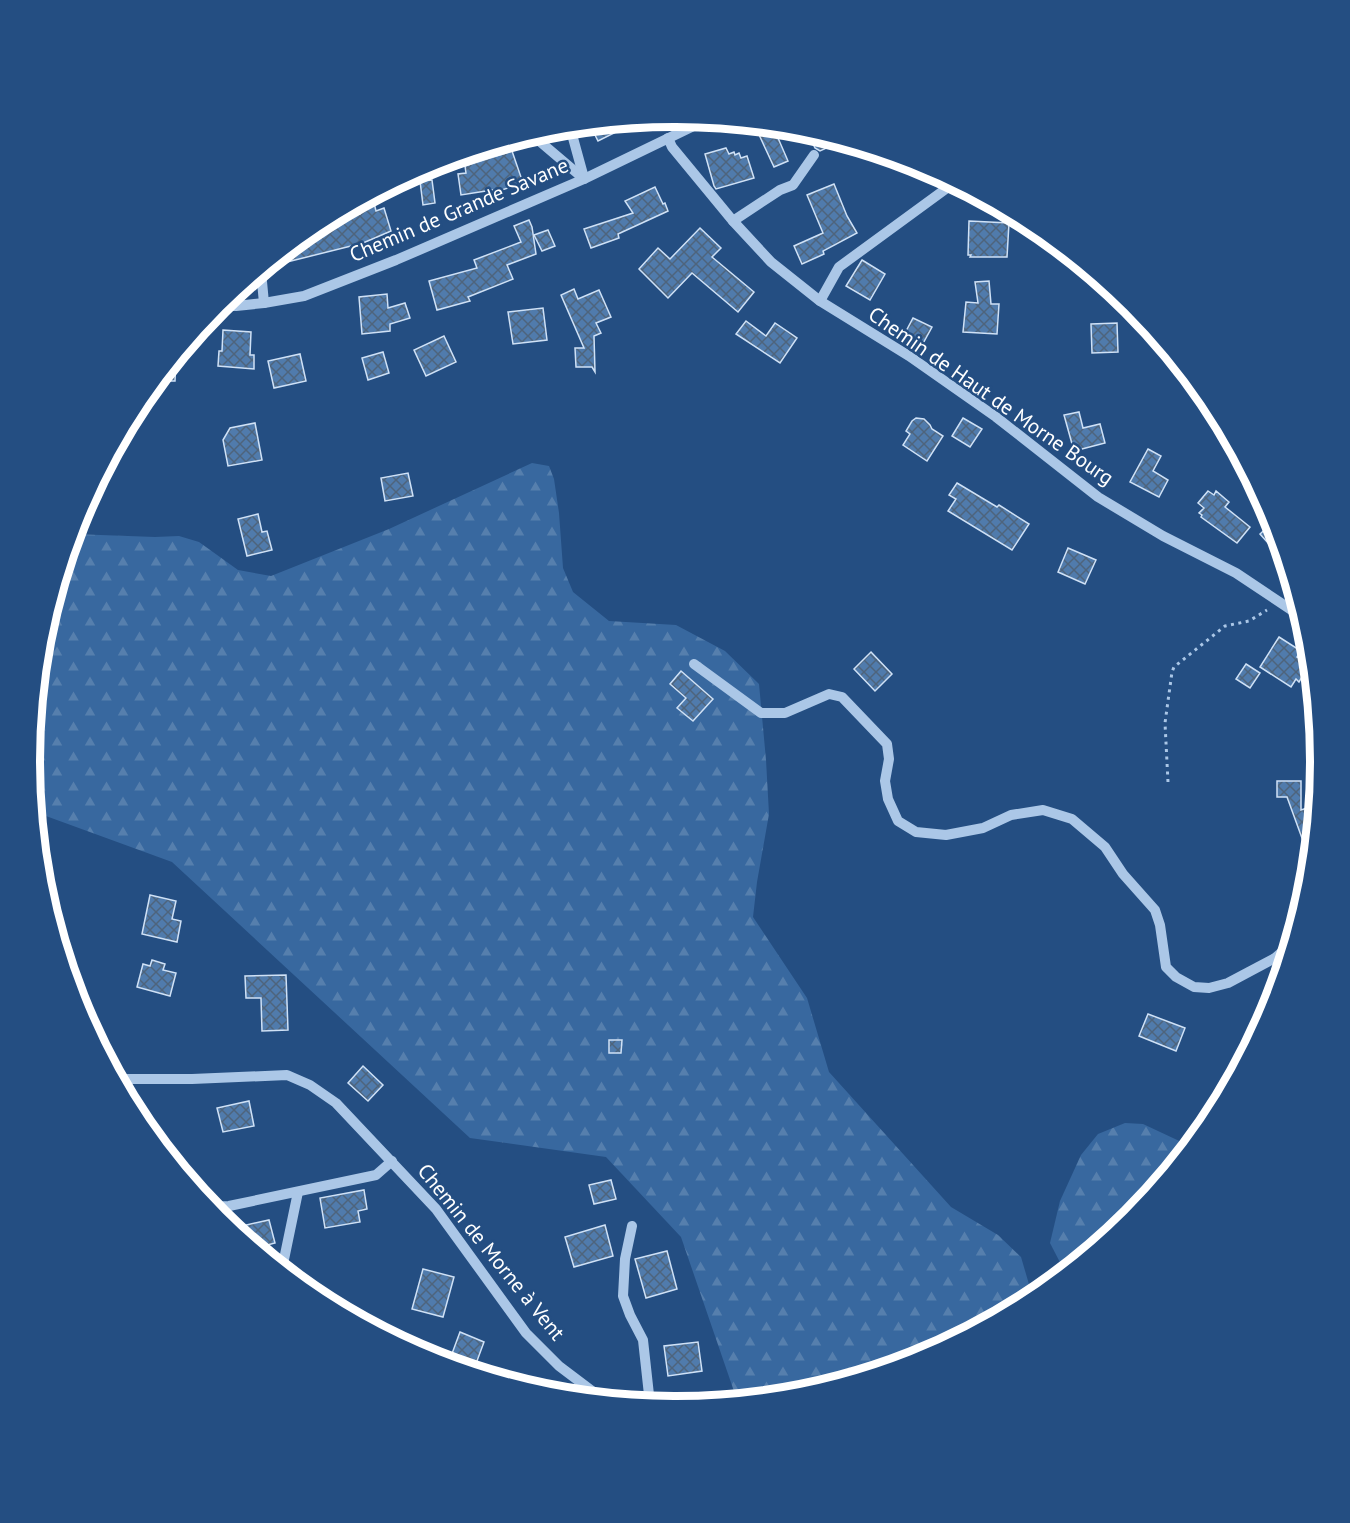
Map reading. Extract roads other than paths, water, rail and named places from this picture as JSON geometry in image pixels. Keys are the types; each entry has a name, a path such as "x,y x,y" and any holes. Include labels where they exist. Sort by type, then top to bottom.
{"street":[{"name":"Chemin de Grande Savane","path":"233,306 304,296 396,260 584,179 689,127"},
{"path":"572,135 584,179"},
{"name":"Chemin de Haut de Morne Bourg","path":"668,138 672,147 733,221 771,262 820,301 909,356 996,417 1098,497 1163,536 1236,573 1291,610"},
{"path":"540,142 584,179"},
{"path":"733,221 780,190 793,185 814,155"},
{"path":"820,301 839,267 947,188"},
{"path":"262,280 264,303"},
{"path":"694,664 761,712 785,713 830,694 842,697 887,744 889,759 885,781 888,799 898,821 916,832 946,835 983,828 1011,815 1043,810 1072,819 1105,847 1123,874 1155,910 1160,925 1166,967 1176,977 1194,987 1209,988 1228,984 1279,954"},
{"name":"Chemin de Morne à Vent","path":"126,1079 287,1075 310,1085 336,1103 436,1209 526,1333 558,1366 592,1391"},
{"path":"223,1206 376,1175 392,1161"},
{"path":"284,1261 298,1192"},
{"path":"633,1226 625,1259 623,1296 643,1340 649,1395"}]}
